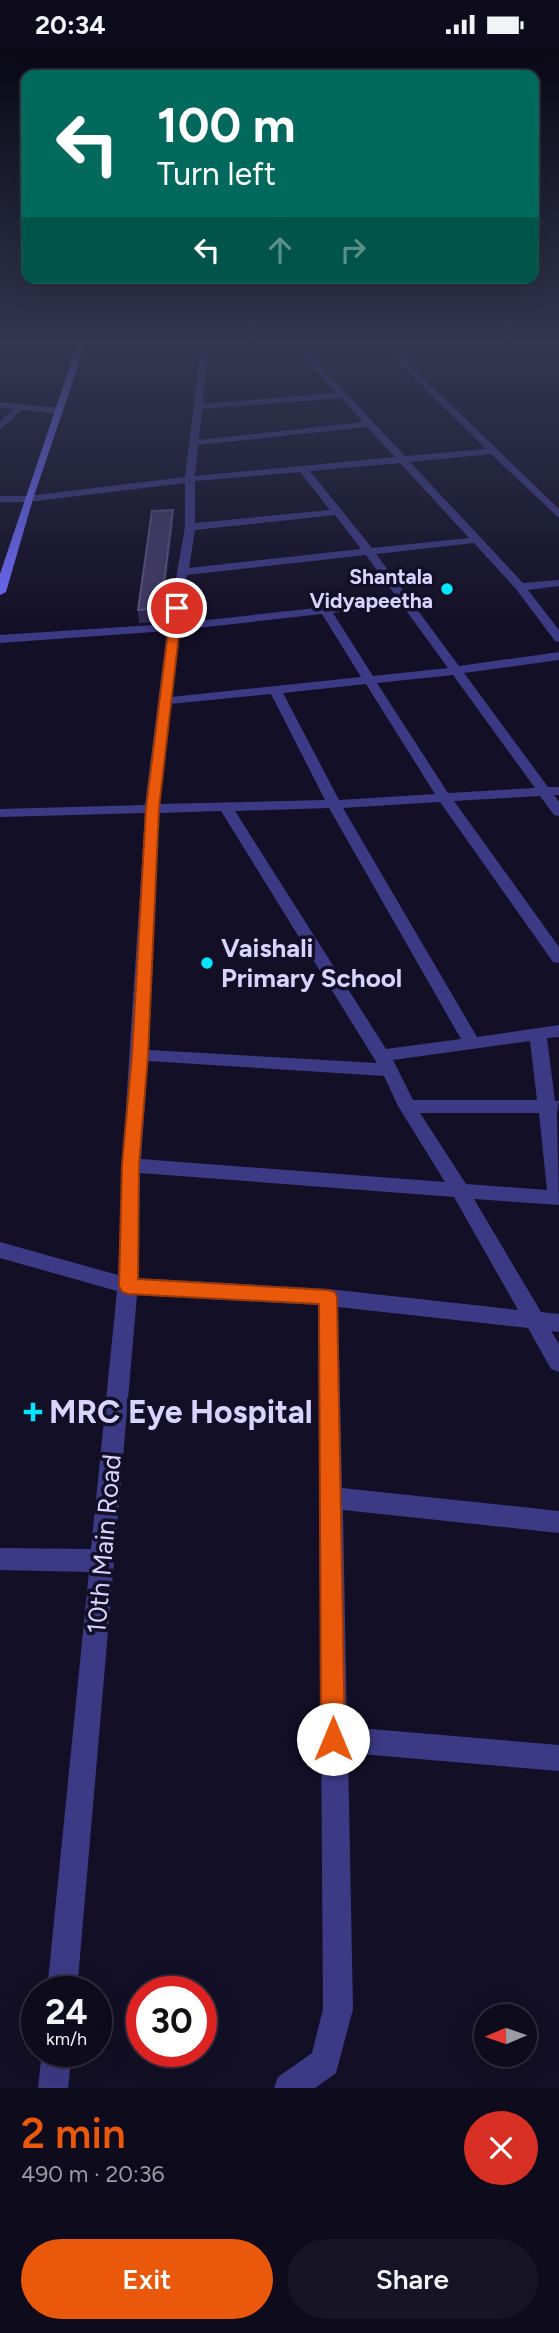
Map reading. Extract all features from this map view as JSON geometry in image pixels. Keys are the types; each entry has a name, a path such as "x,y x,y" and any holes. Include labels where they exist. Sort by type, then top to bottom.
{"street":[{"path":"0,592 28,499 49,440"},
{"path":"195,443 221,440"},
{"path":"384,440 520,587 559,638"},
{"path":"483,440 559,515"},
{"name":"10th Main Road","path":"63,1976 128,1286 131,1165 140,1055 152,808 173,627 190,527 190,479 195,443"},
{"path":"0,499 28,499 190,479 494,451"},
{"path":"304,470 370,554 453,671 552,791 559,812"},
{"path":"190,527 338,512"},
{"path":"183,572 370,554 476,540"},
{"path":"520,587 559,583"},
{"path":"0,639 173,627 403,602"},
{"path":"325,610 443,796 559,958"},
{"path":"165,701 453,671 559,656"},
{"path":"275,690 334,803 471,1042"},
{"path":"0,813 334,803 552,791"},
{"path":"225,806 386,1063 407,1106 459,1189 559,1363"},
{"path":"140,1055 386,1063 471,1042 559,1031"},
{"path":"131,1165 558,1198 553,1107 538,1033"},
{"path":"407,1106 553,1107"},
{"path":"0,1250 128,1286 328,1297 559,1322"},
{"path":"289,2088 325,2062 338,2009 328,1297"},
{"path":"332,1498 559,1522"},
{"path":"0,1559 103,1561"},
{"path":"333,1739 559,1758"},
{"path":"53,2088 55,2067"}],"building":[{"path":"173,510 161,608 138,610 152,511"}],"place":[{"name":"Shantala Vidyapeetha","path":"447,589"},
{"name":"Vaishali Primary School","path":"207,963"},
{"name":"MRC Eye Hospital","path":"33,1412"}],"route":[{"path":"177,608 152,808 140,1055 131,1165 128,1286 328,1297 333,1739"}]}
